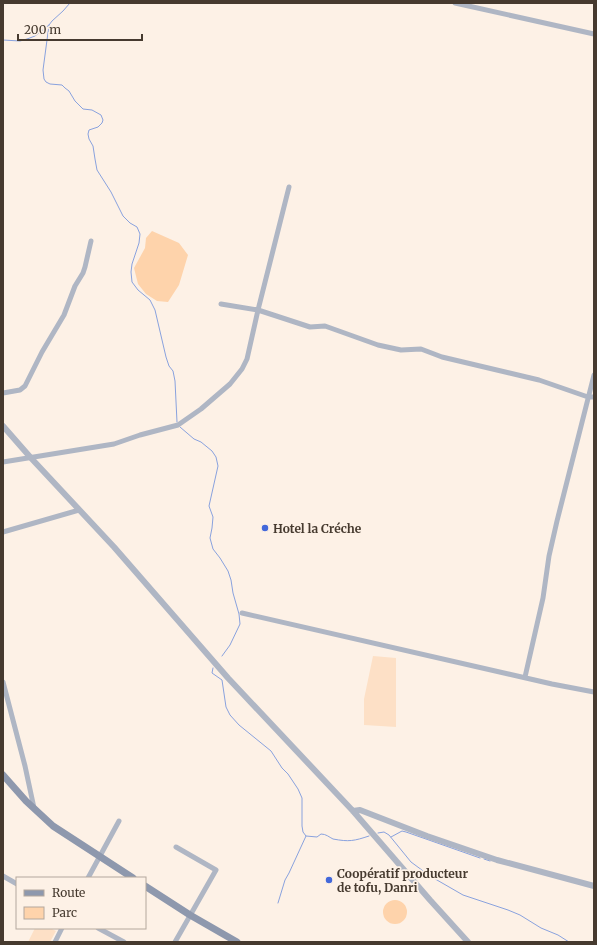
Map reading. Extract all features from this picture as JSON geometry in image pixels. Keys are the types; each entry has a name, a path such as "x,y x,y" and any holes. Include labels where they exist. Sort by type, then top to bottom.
{"main road":[{"path":"3,776 26,801 53,826 131,877"},
{"path":"146,887 190,915 237,942"}],"street":[{"path":"455,3 594,34"},
{"path":"3,462 114,444 140,435 178,425 201,409 230,384 242,369 247,359 288,187"},
{"path":"3,393 20,390 25,386 42,352 64,315 75,286 85,267 91,241"},
{"path":"221,304 258,310 310,327 325,326 378,345 401,350 421,349 442,357 539,380 591,397"},
{"path":"525,677 543,598 549,556 557,521 591,397 594,376"},
{"path":"3,426 144,582 228,678 353,811 468,942"},
{"path":"3,532 79,510"},
{"path":"242,613 594,692"},
{"path":"3,682 25,766 34,808"},
{"path":"353,811 360,810 427,836 497,860 594,886"},
{"path":"88,877 119,821"},
{"path":"175,942 216,870 176,848"},
{"path":"3,876 16,883"},
{"path":"55,942 62,929"},
{"path":"100,929 124,942"}],"shaded area":[{"path":"373,656 396,658 396,727 364,725 364,699"},
{"path":"34,929 52,929 56,931 50,942 28,942"}],"green space":[{"path":"152,231 179,243 188,255 179,285 168,302 157,301 146,294 138,284 134,268 145,248 146,238"},
{"path":"395,900 400,901 406,907 406,917 400,923 395,924 390,923 384,917 383,912 384,907 390,901"}],"waterway":[{"path":"3,40 20,41 35,36 49,25 70,3"},
{"path":"49,25 43,70 44,79 50,84 62,85 69,91 75,101 83,109 92,110 101,115 103,120 102,123 98,127 89,130 88,134 93,146 97,170 111,192 123,216 137,227 140,234 139,243 132,264 132,282 138,290 150,300 155,310 166,357 169,366 173,371 175,381 177,422"},
{"path":"180,427 212,451 216,457 218,466 209,506 213,517 210,538 213,549 228,571 239,614 240,624 230,645 222,656"},
{"path":"213,668 212,673 222,680 226,707 230,715 239,725 271,751 298,789 302,798 302,826 303,832 306,836 285,880 278,903"},
{"path":"391,837 402,831 480,858"},
{"path":"378,833 384,832 389,835 411,862 430,876 463,895 520,915 541,928 558,935 569,942"},
{"path":"306,836 317,837 323,834 333,839 347,841 369,836"},
{"path":"484,859 490,861"}],"place":[{"name":"Hotel la Créche","path":"265,528"},
{"name":"Coopératif producteur de tofu, Danri","path":"329,880"}]}
